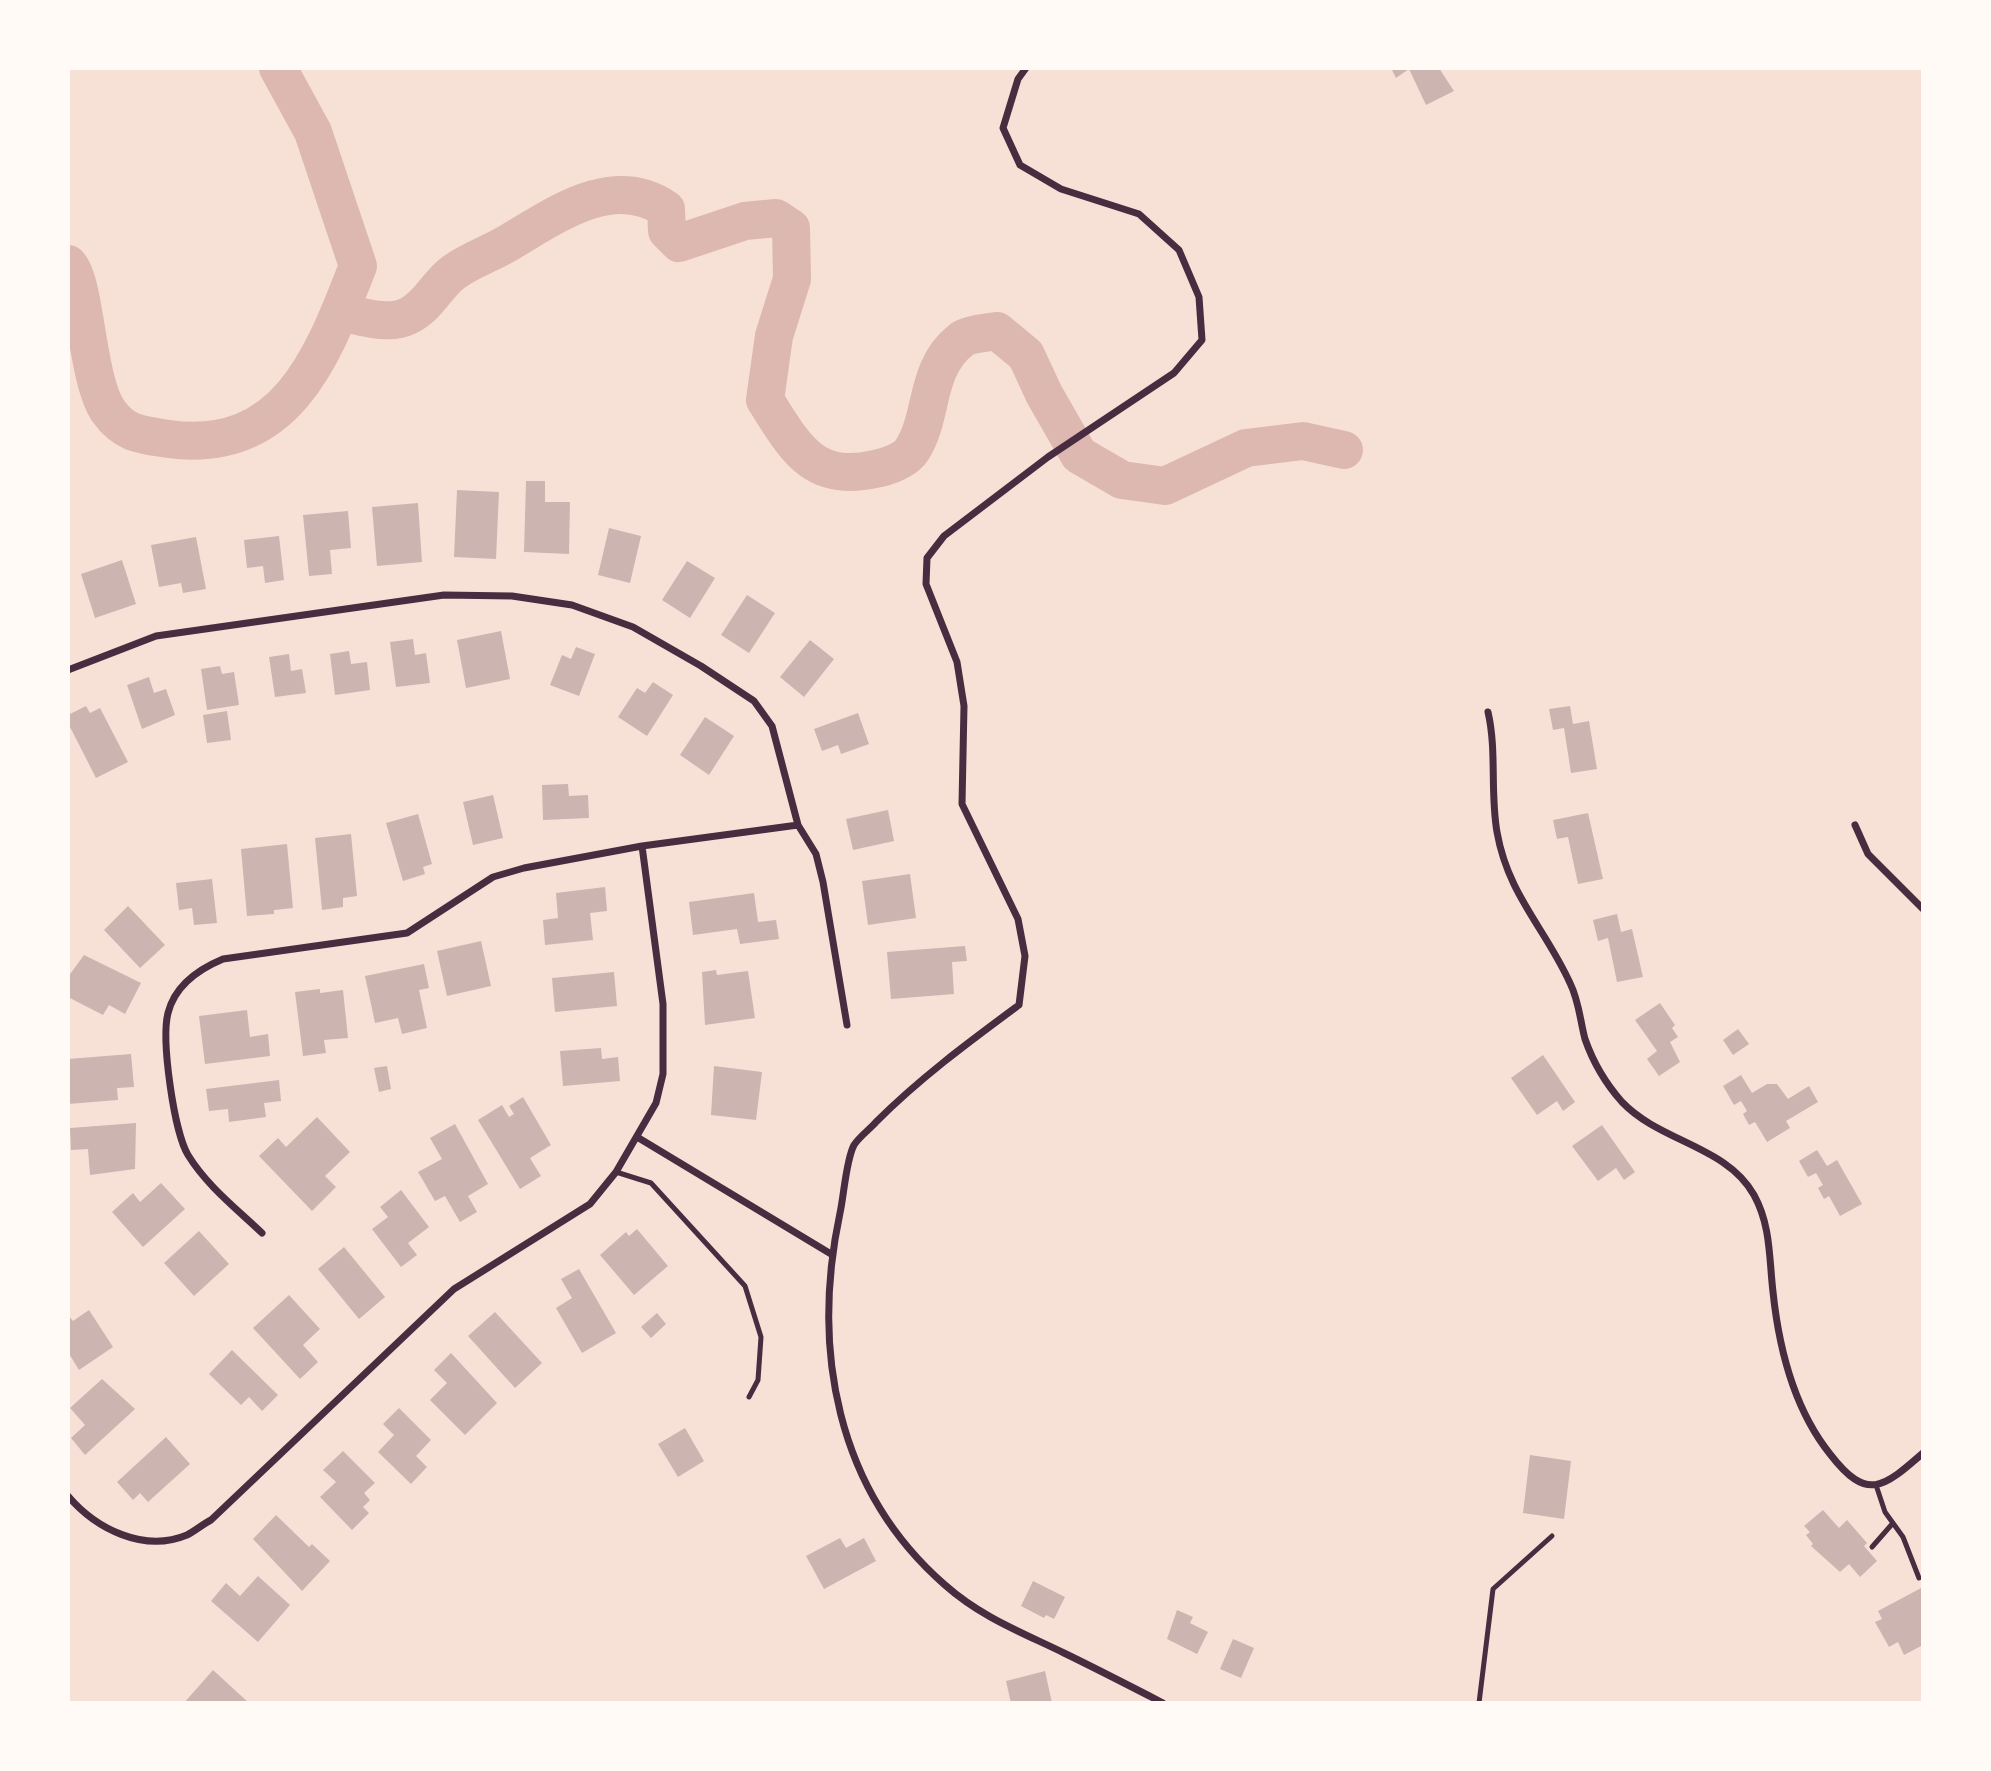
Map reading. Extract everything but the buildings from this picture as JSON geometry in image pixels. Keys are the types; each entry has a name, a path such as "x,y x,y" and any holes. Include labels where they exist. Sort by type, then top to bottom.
{"street":[{"path":"1026,68 1018,79 1003,128 1020,165 1061,189 1139,214 1178,250 1199,297 1202,340 1174,373 1048,457 944,536 927,558 926,584 957,662 964,706 962,804 1018,919 1025,956 1019,1005 942,1062 854,1146 831,1254 827,1322 835,1390 856,1461 882,1516 923,1565 979,1612 1163,1703"},
{"path":"68,670 156,636 348,606 444,595 512,596 572,605 633,627 701,666 754,701 772,726 797,825 816,854 847,1025"},
{"path":"1488,712 1492,728 1494,805 1503,859 1526,911 1555,951 1572,986 1585,1038 1596,1065 1622,1102 1639,1117 1666,1135 1726,1164 1752,1191 1768,1231 1776,1322 1794,1387 1821,1443 1848,1476 1861,1485 1876,1485 1888,1481 1923,1453"},
{"path":"262,1233 205,1178 187,1154 177,1126 169,1076 168,1012 183,985 200,969 223,959 407,933 493,877 524,868 642,846 797,825"},
{"path":"1855,825 1868,854 1905,895 1923,909"},
{"path":"68,1496 81,1511 106,1528 131,1538 159,1541 187,1535 211,1520 454,1289 590,1204 616,1172 637,1137 656,1103 663,1074 665,1032 642,846"},
{"path":"637,1137 831,1254"}],"lane":[{"path":"616,1172 651,1183 745,1286 761,1337 758,1380 749,1397"},
{"path":"1876,1485 1885,1512 1903,1537 1919,1578"},
{"path":"1872,1547 1893,1523"},
{"path":"1479,1703 1493,1589 1552,1536"}],"waterway":[{"path":"68,264 79,290 101,397 115,420 128,430 169,439 210,440 243,431 271,415 295,392 314,365 358,266 313,132 278,68"},
{"path":"340,312 383,320 408,316 421,307 448,277 467,264 566,210 606,196 626,195 646,199 666,209 667,231 679,243 745,221 776,218 791,228 792,279 774,336 765,400 796,446 820,466 835,471 853,472 885,467 905,457 919,437 935,379 949,352 964,338 997,331 1026,355 1044,394 1079,455 1122,480 1165,486 1246,448 1303,441 1344,450"}]}
